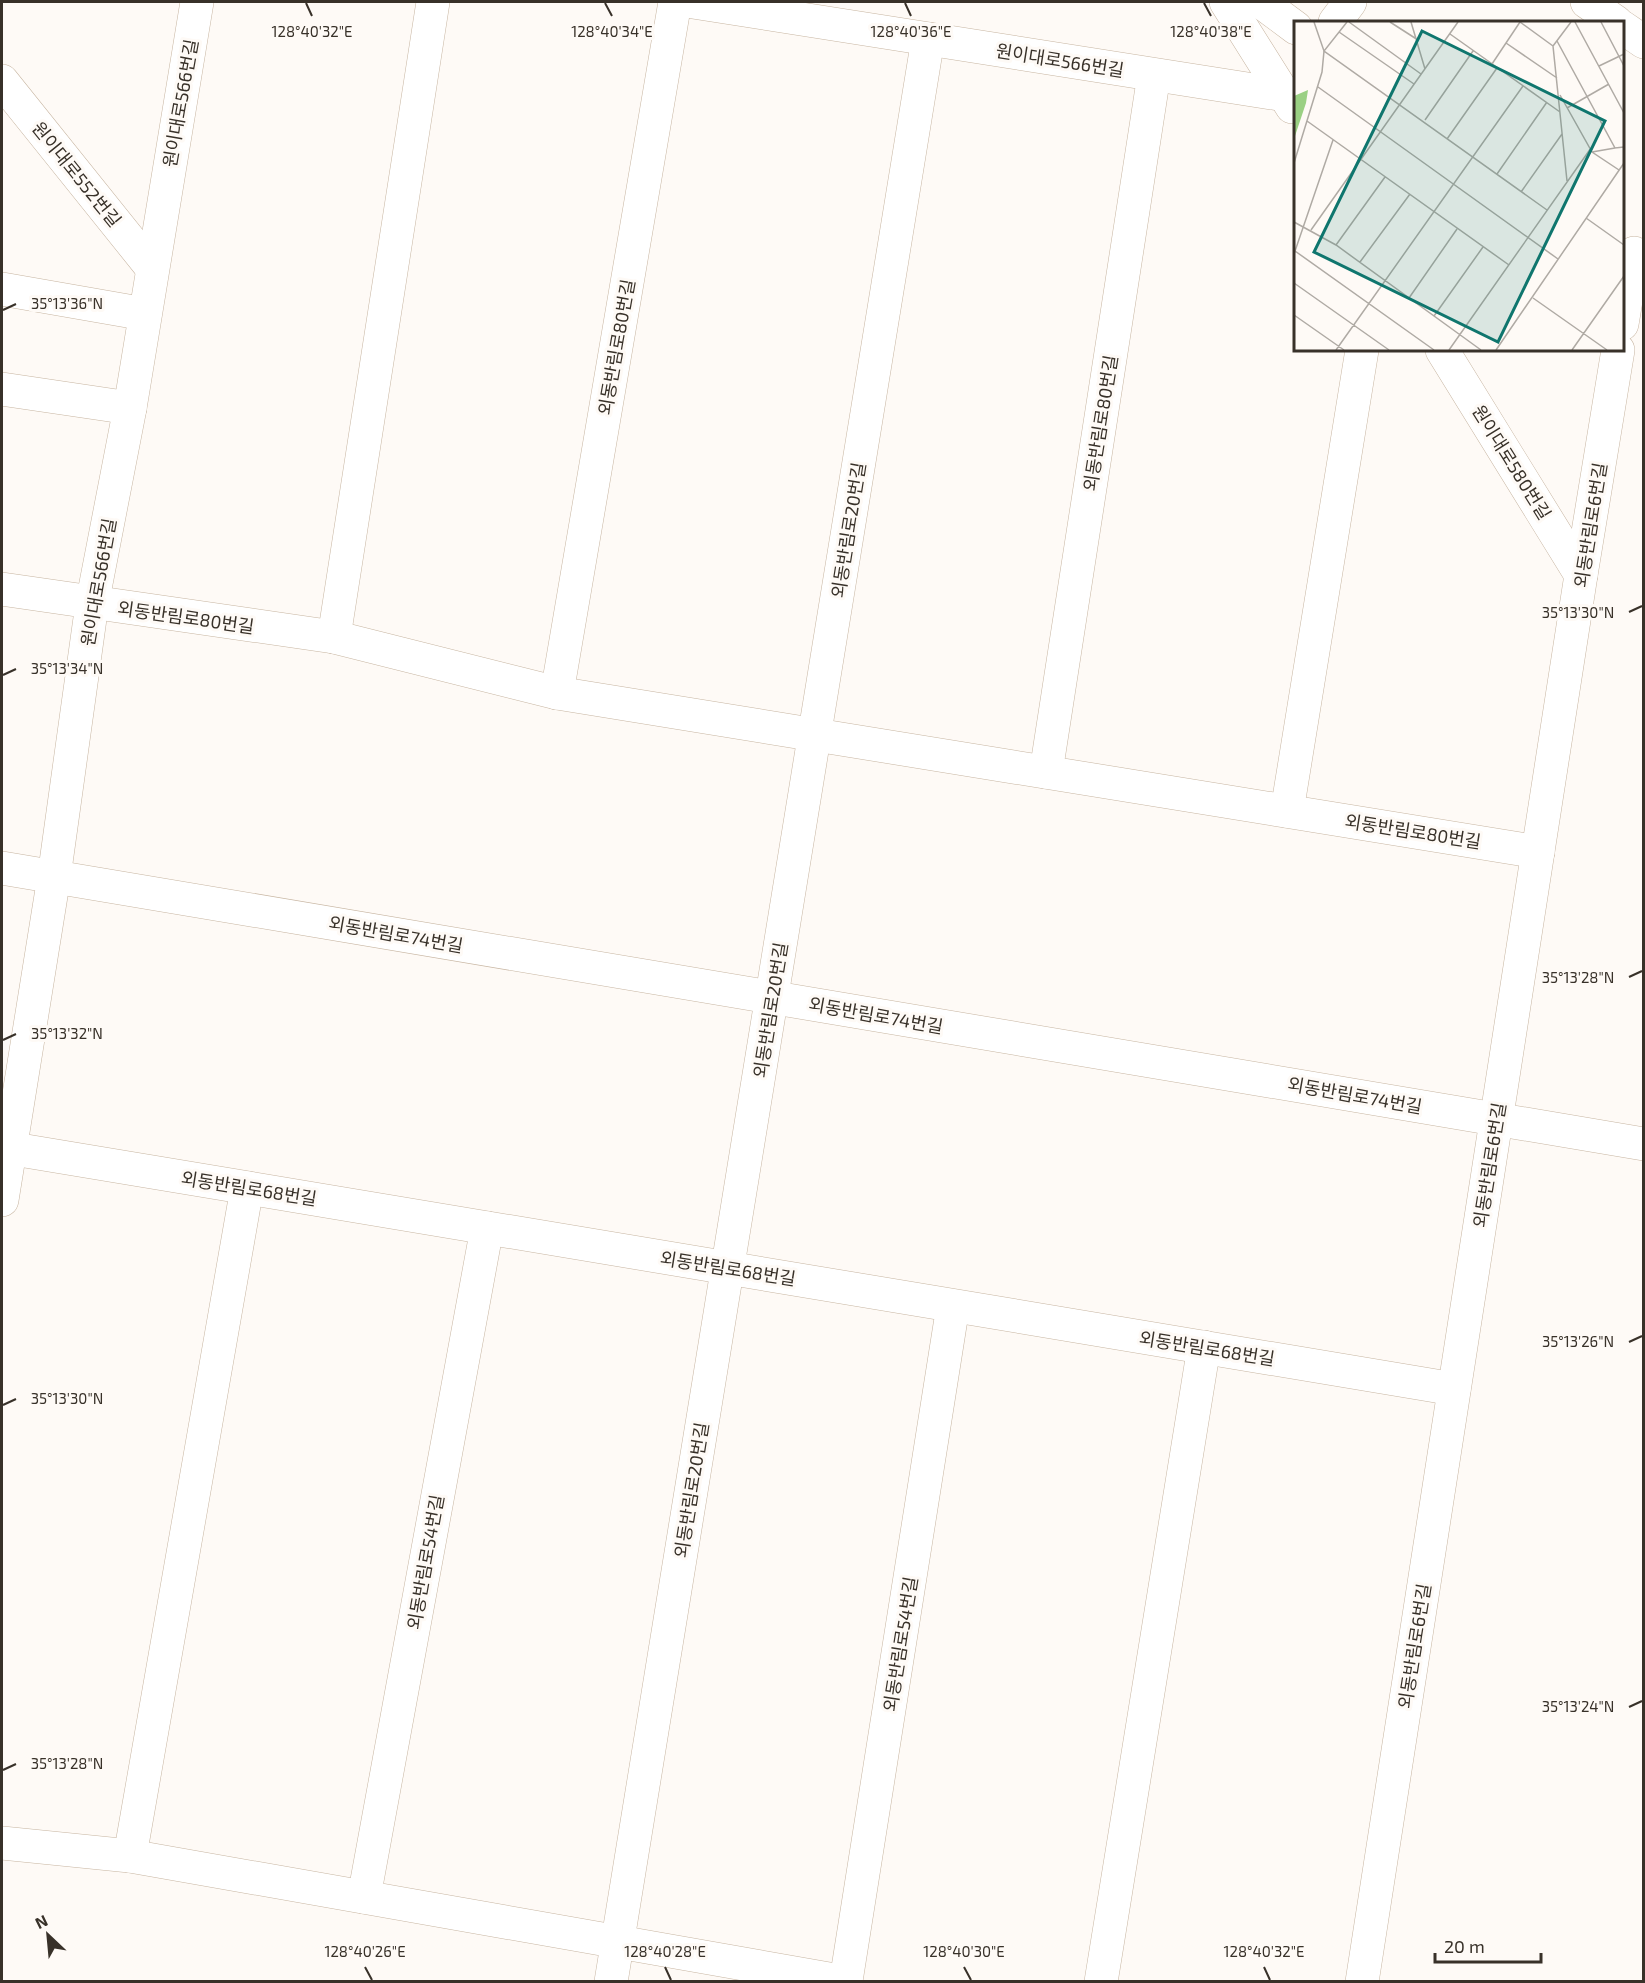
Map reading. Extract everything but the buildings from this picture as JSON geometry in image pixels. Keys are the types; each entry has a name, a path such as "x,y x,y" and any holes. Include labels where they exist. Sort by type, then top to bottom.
{"street":[{"name":"원이대로566번길","path":"2,1200 6,1147 54,877 92,604 130,408 197,2"},
{"path":"334,637 433,2"},
{"name":"외동반림로80번길","path":"557,693 675,2"},
{"name":"원이대로566번길","path":"693,2 1154,75 1290,104"},
{"path":"1226,2 1290,104"},
{"path":"1261,2 1294,27"},
{"path":"1336,21 1350,2"},
{"path":"1587,2 1615,21"},
{"path":"1624,28 1644,42"},
{"name":"외동반림로20번길","path":"611,1982 928,39"},
{"name":"외동반림로80번길","path":"1046,772 1154,75"},
{"name":"원이대로552번길","path":"2,81 152,268"},
{"path":"1624,317 1633,252"},
{"path":"2,289 145,314"},
{"path":"1287,811 1362,351"},
{"name":"원이대로580번길","path":"1443,351 1581,575"},
{"name":"외동반림로6번길","path":"1362,1982 1618,351"},
{"path":"2,389 130,408"},
{"name":"외동반림로80번길","path":"2,589 92,604 334,637 557,693 1538,852"},
{"name":"외동반림로74번길","path":"2,868 1644,1144"},
{"name":"외동반림로68번길","path":"6,1147 1454,1389"},
{"path":"130,1856 247,1188"},
{"name":"외동반림로54번길","path":"364,1897 487,1228"},
{"name":"외동반림로54번길","path":"2,1843 130,1856 846,1982 953,1306"},
{"path":"1101,1982 1204,1347"}]}
